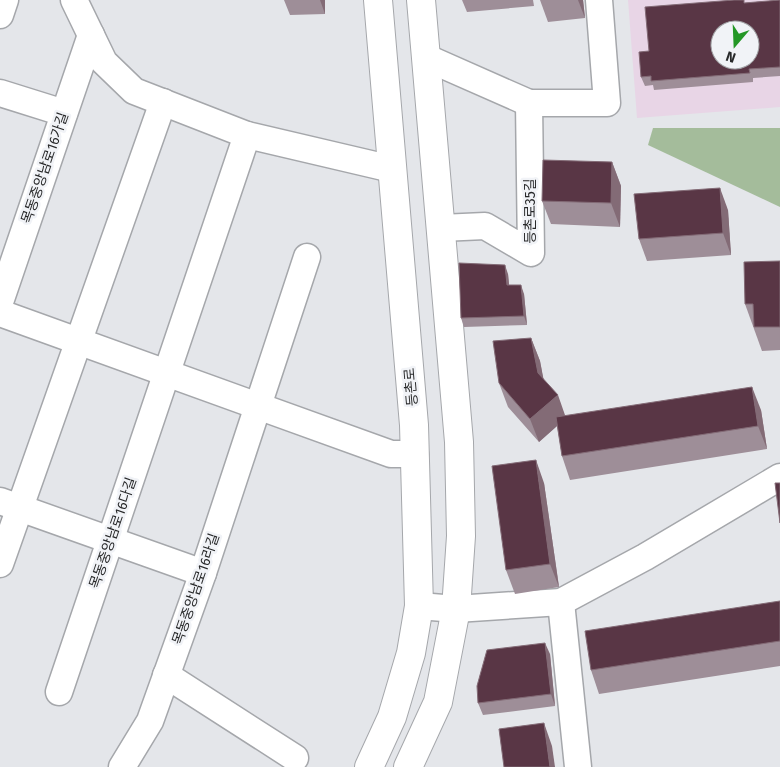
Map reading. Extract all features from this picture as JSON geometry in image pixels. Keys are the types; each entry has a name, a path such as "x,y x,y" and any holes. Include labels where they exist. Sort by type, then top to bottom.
{"main road":[{"name":"등촌로","path":"369,767 392,717 411,653 419,606 414,425 378,0"},
{"path":"408,767 413,760 438,702 456,609 461,536 459,442 421,0"}],"street":[{"path":"0,15 5,0"},
{"path":"74,0 104,62 134,91 247,135 392,169"},
{"path":"427,58 529,102 607,103 599,0"},
{"name":"목동중앙남로16가길","path":"0,302 91,35"},
{"path":"0,93 64,113"},
{"path":"0,564 10,504 79,342 163,102"},
{"name":"등촌로35길","path":"441,228 485,226 531,253 529,102"},
{"path":"166,373 247,135"},
{"path":"258,406 307,257"},
{"path":"0,313 391,454 415,454"},
{"name":"목동중앙남로16다길","path":"59,692 166,373"},
{"name":"목동중앙남로16라길","path":"122,767 150,721 203,573 258,406"},
{"path":"419,606 456,609 561,602 645,557 780,477"},
{"path":"10,504 203,573"},
{"path":"561,602 578,767"},
{"path":"166,675 295,758"}],"shaded area":[{"path":"628,0 780,0 780,107 637,118"}],"green space":[{"path":"653,128 780,128 780,207 648,145"}],"building":[{"path":"734,0 744,0 744,3 780,0 780,67 760,68 760,20 710,20 710,70 749,70 750,73 651,81 651,76 641,77 639,52 649,51 645,7"},
{"path":"543,160 612,162 611,203 542,201"},
{"path":"720,188 723,233 639,239 634,194"},
{"path":"780,261 780,327 754,327 753,304 745,304 744,262"},
{"path":"459,263 505,265 507,285 521,285 524,316 461,318"},
{"path":"531,338 538,373 558,395 530,419 499,383 493,341"},
{"path":"752,387 758,426 562,456 556,417"},
{"path":"536,460 550,564 506,570 492,466"},
{"path":"775,483 780,483 780,523"},
{"path":"780,601 780,641 591,670 585,631"},
{"path":"545,643 551,694 478,703 477,686 487,650"},
{"path":"544,723 550,767 504,767 499,729"}]}
